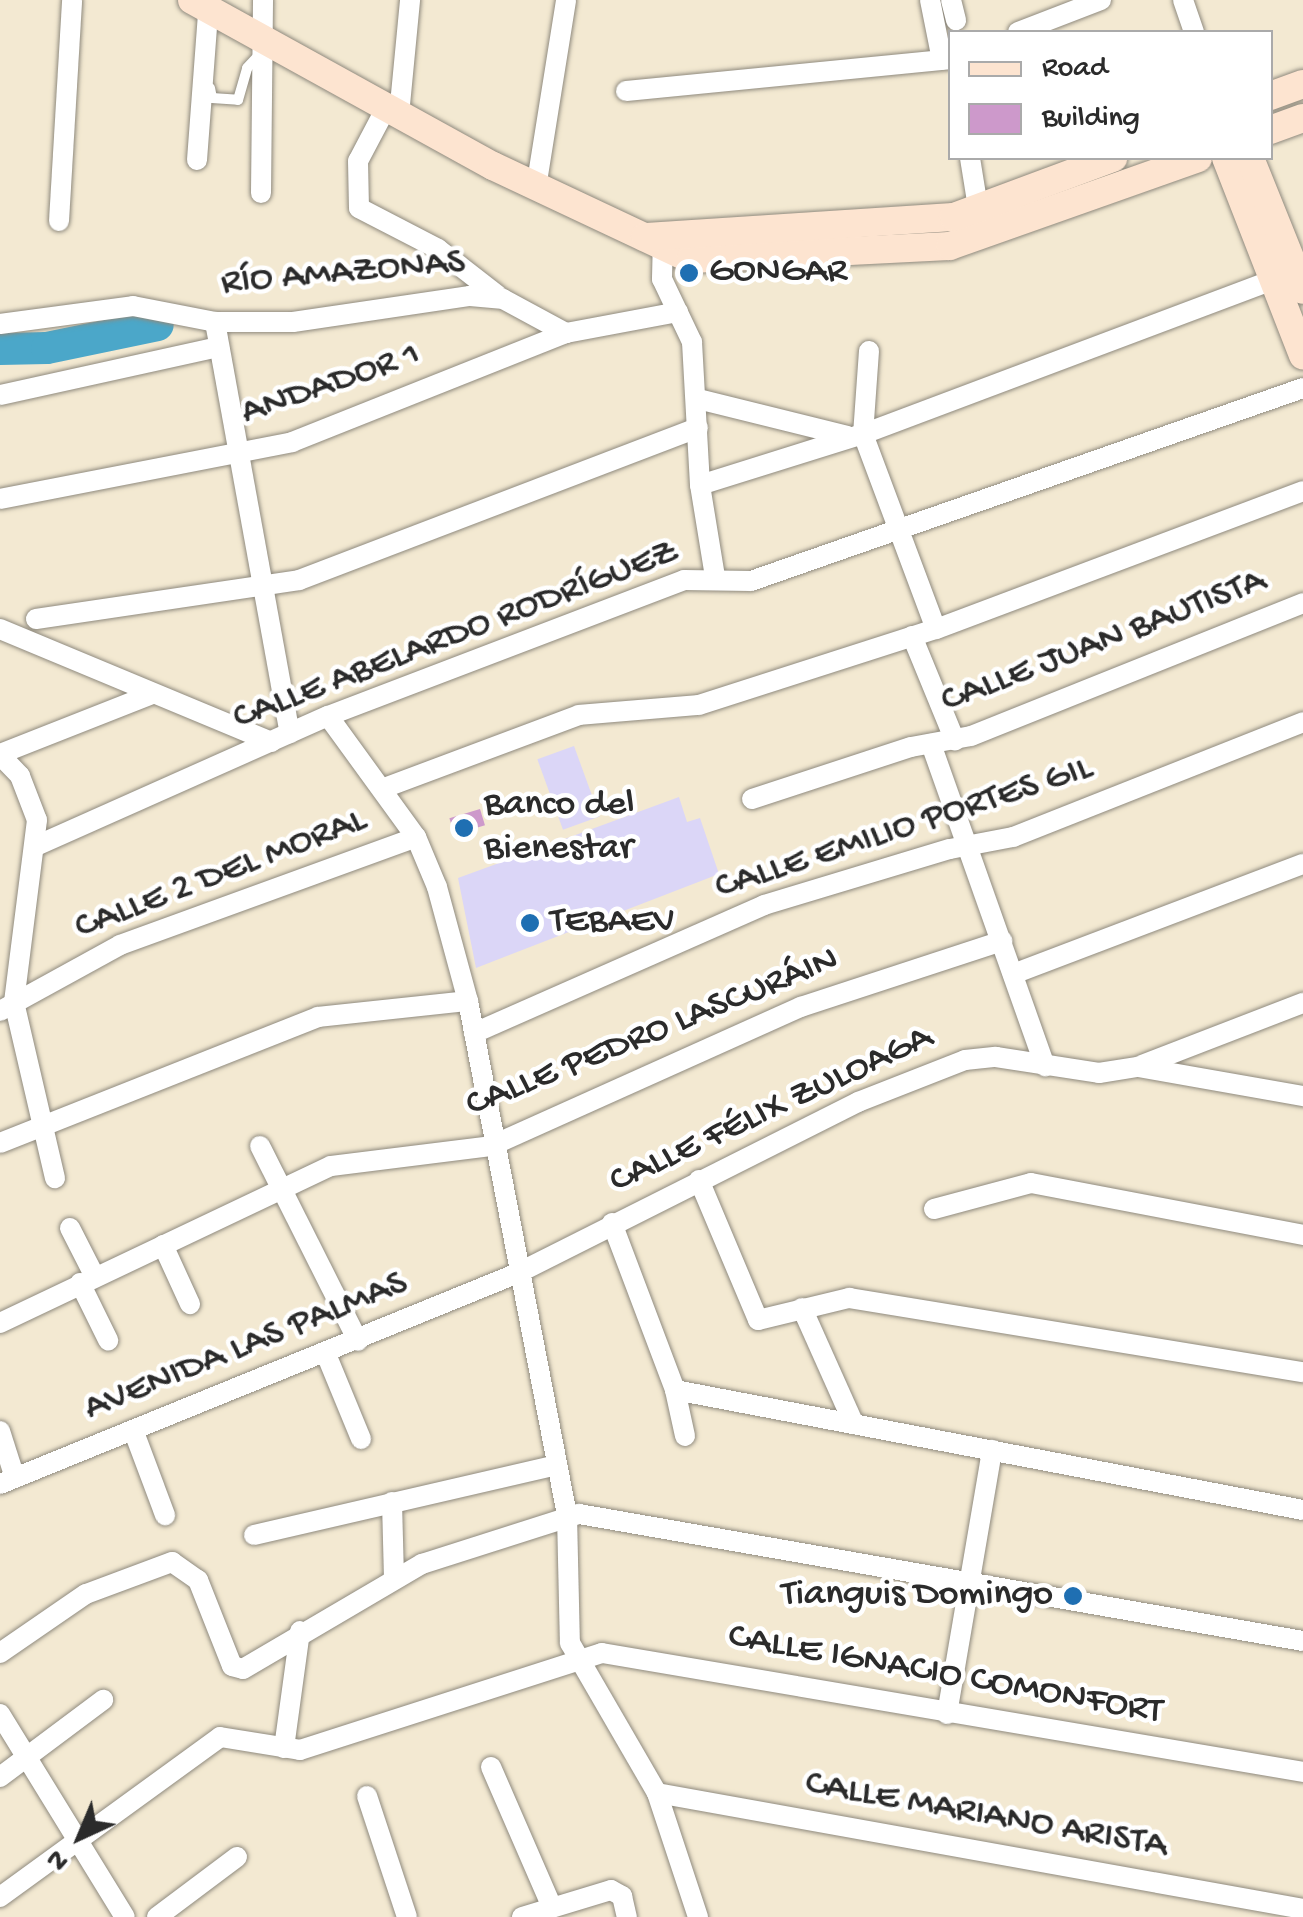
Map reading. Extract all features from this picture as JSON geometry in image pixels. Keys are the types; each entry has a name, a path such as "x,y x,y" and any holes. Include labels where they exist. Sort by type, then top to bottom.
{"main road":[{"path":"203,3 260,46 536,188 691,259 950,246 980,223 1109,160"},
{"path":"1273,95 1303,84"},
{"path":"1273,129 1303,118"},
{"path":"980,223 1191,160"},
{"path":"1227,160 1294,278"},
{"path":"1251,160 1294,278 1303,356"}],"street":[{"path":"58,221 72,0"},
{"path":"260,193 263,0"},
{"path":"410,0 392,111 358,161 359,208 438,249 503,299"},
{"path":"536,188 566,0"},
{"path":"1023,30 1101,0"},
{"path":"1183,0 1193,30"},
{"path":"198,160 206,46 203,3"},
{"path":"626,91 946,59 942,6"},
{"path":"970,160 980,223"},
{"path":"656,241 662,280 692,342 700,484 714,577"},
{"path":"700,484 856,435 1294,278"},
{"name":"RÍO AMAZONAS","path":"0,324 133,306 214,322 362,316 452,296 503,299 566,332"},
{"name":"ANDADOR 1","path":"0,500 240,453 359,420 566,332 678,312"},
{"path":"0,629 150,695 280,738 263,588 214,322"},
{"path":"0,396 218,347"},
{"path":"868,352 856,435 936,629"},
{"name":"CALLE ABELARDO RODRÍGUEZ","path":"38,844 328,716 684,580 714,577 752,581 899,534 1303,388"},
{"path":"698,399 856,435"},
{"path":"36,620 263,588 698,428"},
{"path":"384,788 579,715 699,706 936,629 1303,491"},
{"name":"CALLE JUAN BAUTISTA","path":"752,798 930,744 955,741 1303,602"},
{"path":"912,636 955,741"},
{"path":"0,650 28,641"},
{"path":"55,1178 7,1006 38,844 30,796 0,754 150,695"},
{"path":"328,716 416,837 468,1001 492,1146 567,1515 567,1629 575,1657 657,1793 698,1917"},
{"name":"CALLE EMILIO PORTES GIL","path":"474,1033 764,905 968,846 1013,837 1303,722"},
{"path":"930,744 1045,1066"},
{"name":"CALLE 2 DEL MORAL","path":"7,1006 120,945 416,837"},
{"path":"1014,974 1303,864"},
{"name":"CALLE PEDRO LASCURÁIN","path":"0,1323 349,1160 492,1146 801,1007 1002,941"},
{"path":"0,1144 318,1017 468,1001"},
{"path":"1138,1066 1303,1003"},
{"name":"CALLE FÉLIX ZULOAGA","path":"518,1273 858,1102 964,1060 996,1056 1099,1073 1138,1066 1303,1096"},
{"path":"260,1146 358,1341"},
{"path":"699,1180 758,1320 848,1298 1303,1372"},
{"path":"934,1209 1030,1183 1303,1235"},
{"path":"612,1223 675,1390 685,1436"},
{"path":"70,1228 108,1340"},
{"path":"163,1245 190,1304"},
{"name":"AVENIDA LAS PALMAS","path":"7,1481 518,1273"},
{"path":"802,1308 854,1424"},
{"path":"326,1354 361,1439"},
{"path":"675,1390 1303,1510"},
{"path":"0,1431 7,1481"},
{"path":"134,1432 166,1515"},
{"path":"947,1714 992,1450"},
{"path":"254,1536 557,1464"},
{"path":"392,1502 394,1577"},
{"path":"0,1654 111,1581 160,1563 181,1564 198,1580 237,1670 394,1577 567,1515 596,1514 1303,1642"},
{"path":"0,1897 220,1736 284,1748 300,1631"},
{"name":"CALLE IGNACIO COMONFORT","path":"284,1748 300,1750 575,1657 602,1652 1303,1772"},
{"path":"0,1778 103,1700"},
{"path":"0,1714 126,1917"},
{"path":"491,1767 552,1907"},
{"name":"CALLE MARIANO ARISTA","path":"657,1793 1303,1908"},
{"path":"367,1796 407,1917"},
{"path":"157,1917 237,1857"},
{"path":"522,1917 611,1890 622,1896 628,1917"}],"lane":[{"path":"206,46 212,55 210,94 234,101 260,46"}],"shaded area":[{"path":"574,746 600,816 563,830 537,759"},
{"name":"TEBAEV","path":"679,797 687,822 700,818 719,874 476,968 458,878"}],"building":[{"name":"Banco del Bienestar","path":"480,809 485,825 454,835 449,818"}],"waterway":[{"path":"0,349 47,348 158,325"}],"place":[{"name":"GONGAR","path":"689,273"},
{"name":"Banco del Bienestar","path":"464,828"},
{"name":"TEBAEV","path":"530,923"},
{"name":"Tianguis Domingo","path":"1073,1596"}]}
